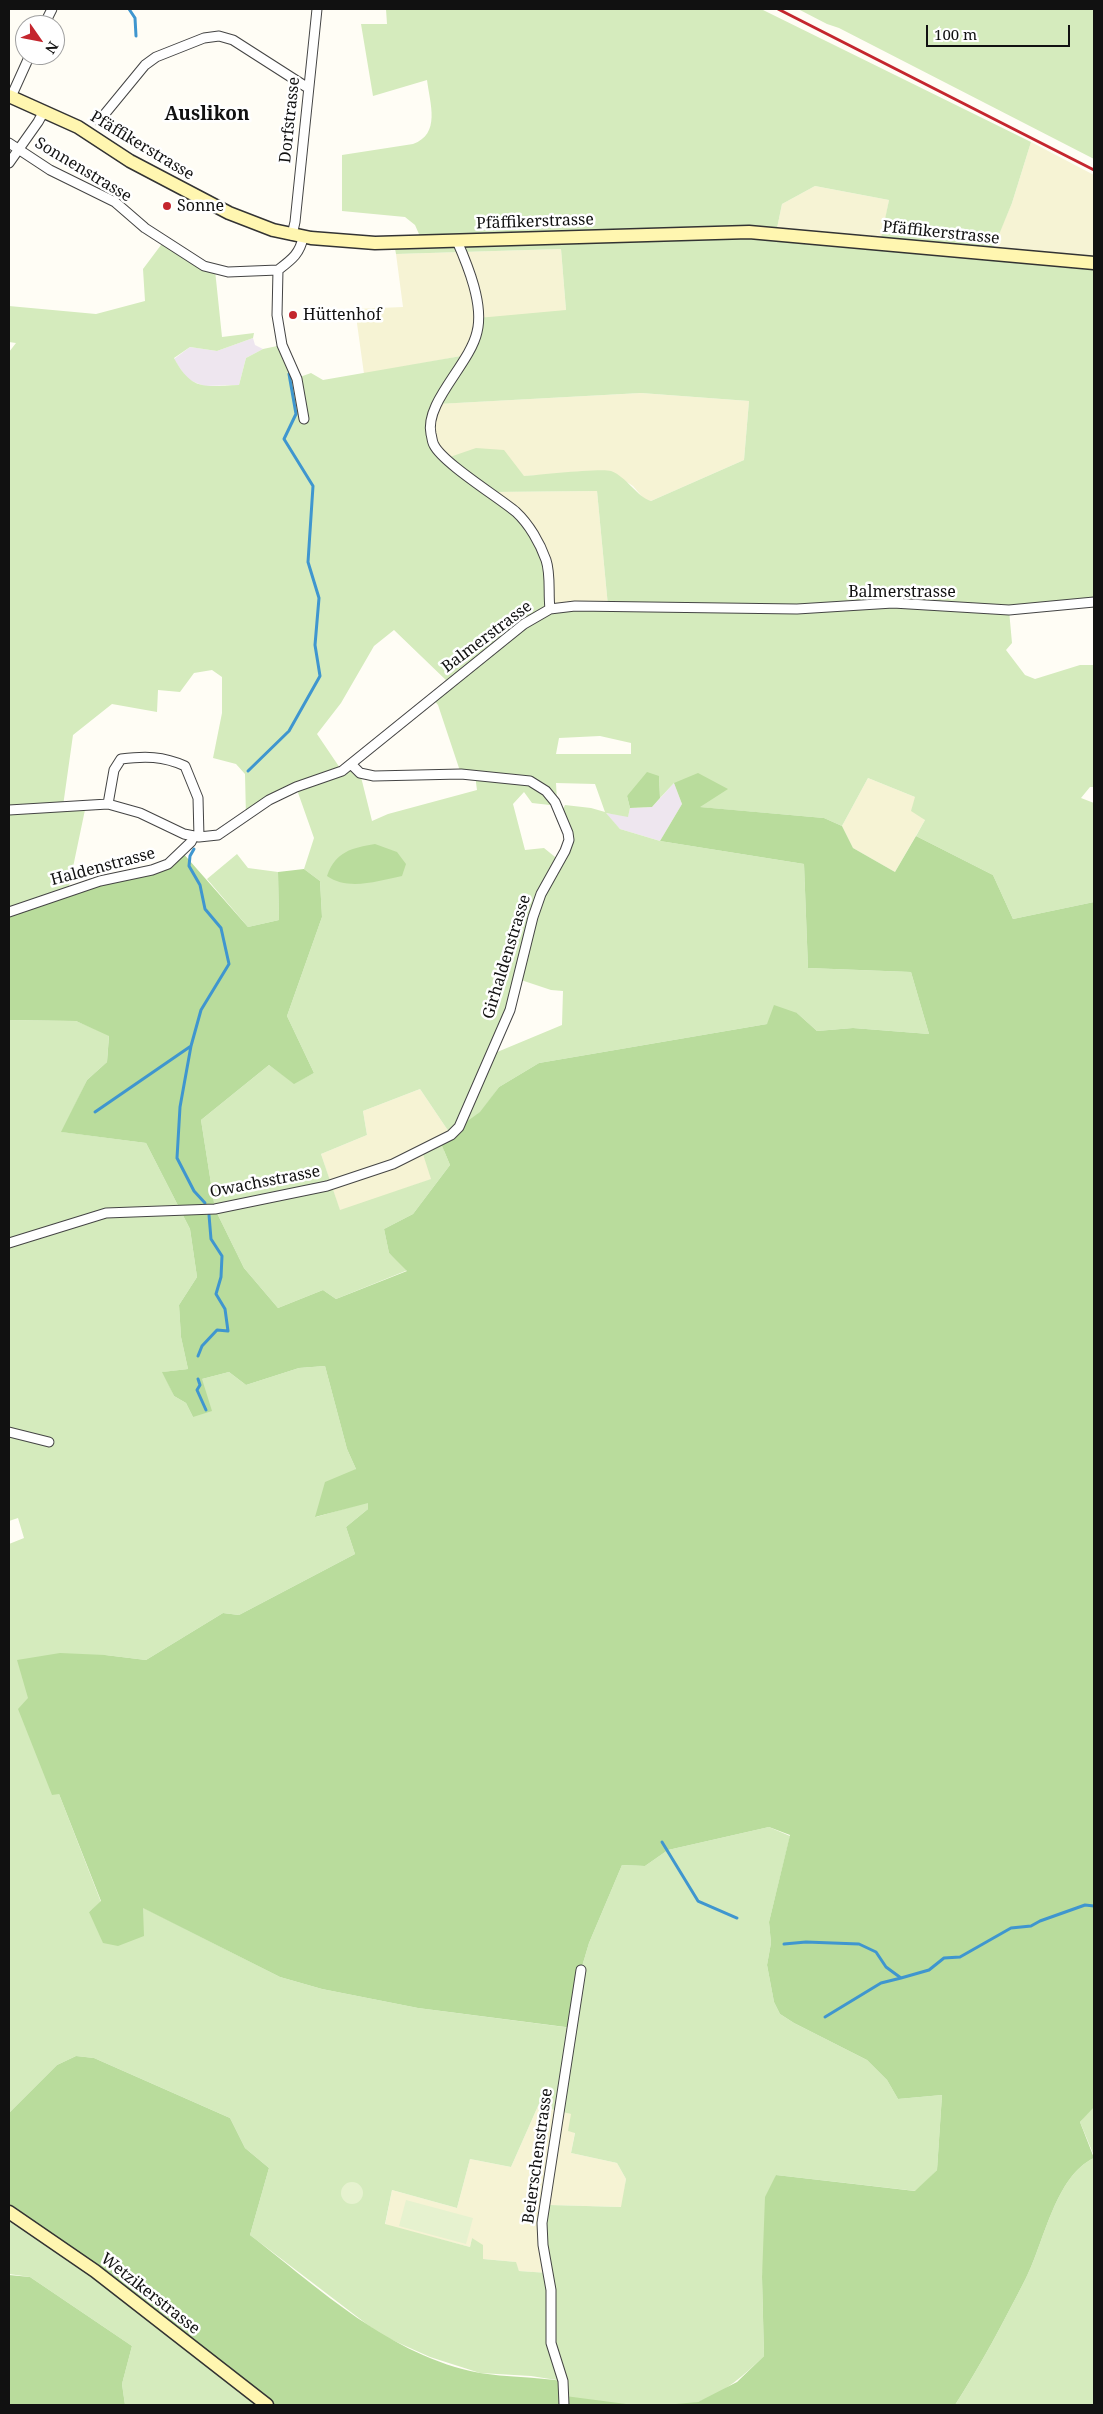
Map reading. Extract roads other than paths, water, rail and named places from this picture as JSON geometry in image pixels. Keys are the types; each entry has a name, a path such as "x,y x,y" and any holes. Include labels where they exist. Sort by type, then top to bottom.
{"main road":[{"name":"Pfäffikerstrasse","path":"10,96 78,127 130,161 229,213 298,236 354,243 749,232 1094,263"},
{"name":"Wetzikerstrasse","path":"9,2212 95,2271 267,2405"}],"street":[{"name":"Dorfstrasse","path":"278,270 294,258 301,249 295,222 297,191 317,9"},
{"path":"100,120 145,66 156,57 204,38 219,36 233,40 308,88"},
{"path":"10,96 25,65"},
{"path":"9,163 44,111"},
{"name":"Sonnenstrasse","path":"9,143 58,174 115,202 145,228 204,266 228,272 278,270"},
{"path":"457,241 471,275 475,292 478,330 467,356 432,414 430,431 434,445 446,458 517,514 535,536 546,560 550,609"},
{"path":"278,270 277,314 282,346 297,378 304,419"},
{"name":"Balmerstrasse","path":"9,810 108,804 140,813 174,831 196,836 218,835 269,800 296,787 335,775 524,624 550,609 575,606 797,609 893,604 1009,610 1094,602"},
{"path":"108,804 114,770 121,759 147,756 172,760 185,766 198,798 196,836"},
{"name":"Girhaldenstrasse","path":"351,764 360,773 374,776 461,774 530,781 546,791 555,802 568,833 569,840 565,851 541,894 532,917 510,1010 459,1127"},
{"name":"Haldenstrasse","path":"9,912 100,880 152,870 168,864 196,836"},
{"name":"Owachsstrasse","path":"9,1243 106,1213 215,1209 327,1186 400,1161 451,1135 459,1127"},
{"path":"9,1432 49,1442"},
{"name":"Beierschenstrasse","path":"564,2405 563,2381 551,2343 551,2290 543,2245 542,2223 580,1970"}],"waterway":[{"path":"129,9 135,18 136,36"},
{"path":"248,771 289,731 320,676 315,645 319,598 308,562 313,486 284,439 296,414 289,374"},
{"path":"194,849 190,856 189,866 200,885 205,909 221,928 229,964 201,1010 191,1046 180,1107 177,1158 194,1191 205,1203"},
{"path":"95,1112 191,1046"},
{"path":"198,1356 202,1346 217,1330 228,1331 225,1309 216,1294 221,1277 222,1256 211,1239 209,1215"},
{"path":"198,1379 200,1385 197,1390 206,1410"},
{"path":"662,1842 698,1901 737,1918"},
{"path":"784,1944 806,1942 859,1944 876,1952 886,1967 901,1978 929,1970 944,1958 960,1957 1011,1928 1031,1926 1085,1905 1094,1906"},
{"path":"825,2017 881,1983 901,1978"}],"railway":[{"path":"778,9 1094,170"}],"place":[{"name":"Sonne","path":"167,206"},
{"name":"Hüttenhof","path":"293,315"}],"district":[{"name":"Auslikon","path":"207,115"}]}
